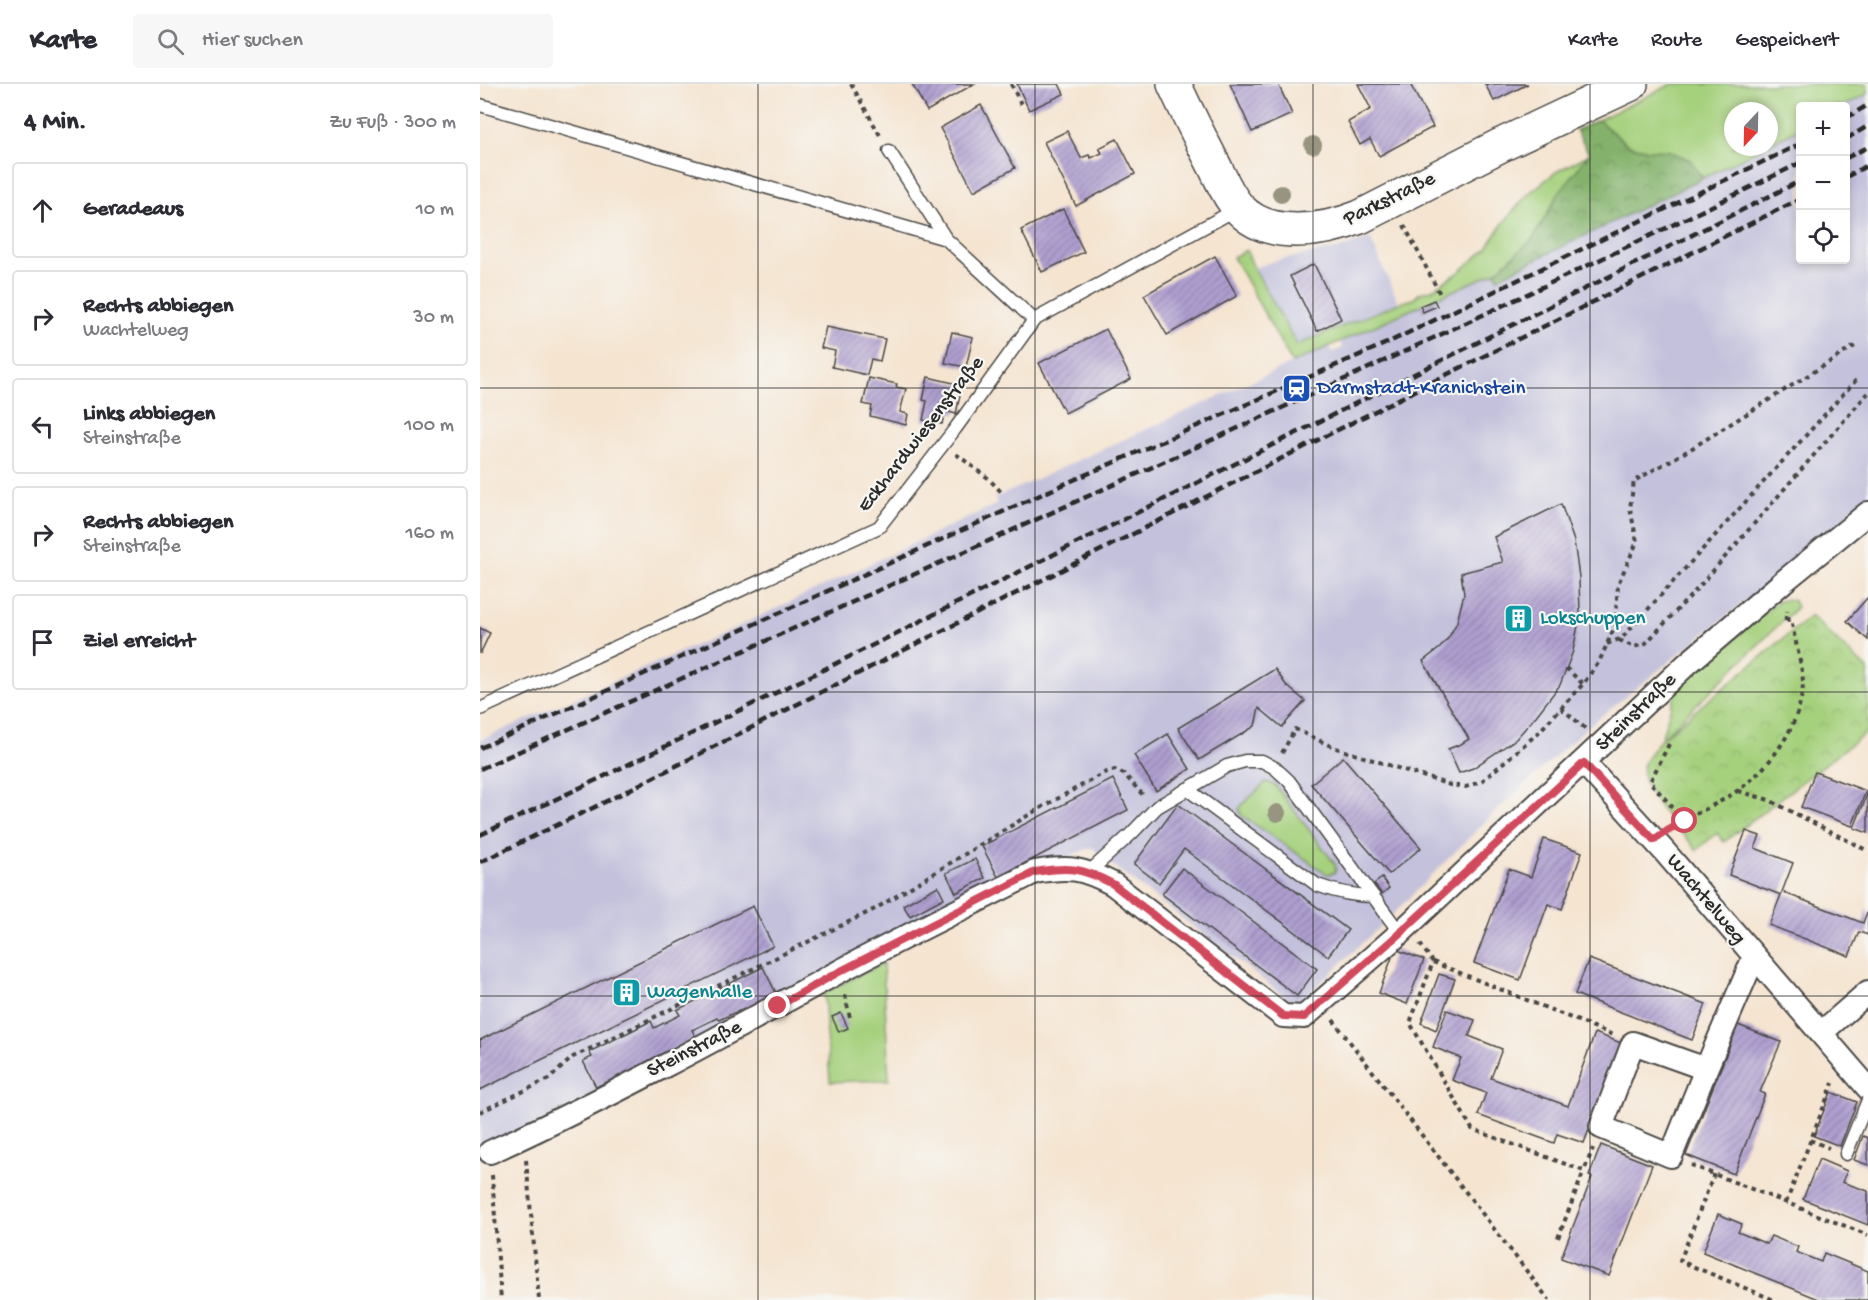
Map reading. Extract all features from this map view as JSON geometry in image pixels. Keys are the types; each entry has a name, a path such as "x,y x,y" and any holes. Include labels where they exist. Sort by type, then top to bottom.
{"street":[{"name":"Parkstraße","path":"1174,84 1225,186 1239,209 1266,225 1301,231 1342,224 1631,84"},
{"name":"Steinstraße","path":"490,1152 524,1137 1035,872 1060,868 1089,872 1113,884 1283,1016 1304,1017 1403,930 1584,763 1687,664 1868,513"},
{"name":"Wachtelweg","path":"1584,763 1654,840 1868,1088"},
{"name":"Wachtelweg","path":"1671,1156 1754,957"},
{"path":"1821,1033 1868,992"},
{"path":"1671,1156 1601,1127 1633,1043 1706,1069"}],"lane":[{"path":"480,105 946,239"},
{"path":"889,151 946,239 1034,320"},
{"name":"Eckhardwiesenstraße","path":"480,709 879,527 944,444 1034,320 1239,209"},
{"path":"1089,872 1157,807 1227,766 1245,761 1262,761 1275,768 1289,782 1373,896 1403,930"},
{"path":"1187,789 1317,885 1353,896 1373,896"},
{"path":"1846,1154 1868,1100"}],"path":[{"path":"851,84 889,151"},
{"path":"1011,84 1021,104"},
{"path":"1391,201 1441,296"},
{"path":"1275,768 1295,729 1333,747 1450,785 1466,787 1482,781 1538,733 1583,684 1599,662 1615,626 1618,584 1637,543 1630,508 1634,481 1689,450 1858,344"},
{"path":"1606,644 1622,638 1858,378"},
{"path":"1618,640 1634,647 1645,644 1698,588 1868,393"},
{"path":"944,444 988,478 1003,494"},
{"path":"1654,840 1669,829 1737,791 1769,762 1781,746 1799,710 1803,682 1792,624 1789,619 1785,623 1788,606"},
{"path":"1566,668 1583,684"},
{"path":"1561,708 1585,729"},
{"path":"1669,744 1650,782 1685,821"},
{"path":"480,1112 549,1078 573,1057 875,909 1037,810 1104,773 1115,770 1124,774 1157,807"},
{"path":"1737,791 1769,800 1868,851"},
{"path":"1403,930 1433,963 1633,1043"},
{"path":"1433,963 1410,1023 1472,1129 1584,1171"},
{"path":"1304,1017 1332,1018 1549,1300"},
{"path":"1786,1203 1843,1058"},
{"path":"1558,1238 1601,1127"},
{"path":"524,1137 539,1300"},
{"path":"490,1152 501,1300"},
{"path":"1671,1156 1868,1235"},
{"path":"1714,1174 1680,1262 1774,1300"}],"shaded area":[{"path":"1868,94 1868,503 1585,729 1494,813 1389,918 1301,1001 1292,1002 1107,861 1092,847 1041,868 480,1153 480,740 735,628 997,504 995,498 1330,346 1333,352 1343,348 1340,342 1417,307 1420,306 1423,312 1436,305 1434,300 1495,272 1499,277 1746,156 1778,156 1778,139 1796,130 1796,264 1850,264 1850,103"},
{"path":"1370,238 1399,303 1296,346 1254,268 1277,260 1341,248"}],"green space":[{"path":"1672,84 1868,84 1868,94 1850,103 1796,102 1796,130 1778,139 1778,102 1724,102 1724,156 1746,156 1703,178 1690,160 1669,151 1648,150 1628,145 1598,120"},
{"path":"1598,120 1628,145 1648,150 1669,151 1690,160 1703,178 1498,278 1495,272 1532,240 1559,193 1589,154 1576,130"},
{"path":"1590,154 1559,193 1532,240 1495,272 1292,363 1233,257 1246,250 1297,345 1413,299 1458,273 1487,248 1503,223 1527,195 1556,172"},
{"path":"1787,599 1794,601 1797,607 1661,739 1677,687 1777,602"},
{"path":"1811,616 1868,670 1868,731 1724,842 1717,833 1697,850 1672,823 1647,788 1643,777 1644,764 1661,739"},
{"path":"1266,782 1275,785 1335,864 1334,873 1327,874 1241,815 1239,809 1241,806"},
{"path":"883,963 889,1080 830,1082 824,993"}],"building":[{"path":"912,84 974,84 927,111"},
{"path":"1017,84 1059,84 1064,94 1029,110"},
{"path":"1230,84 1278,84 1292,114 1252,132"},
{"path":"1358,84 1410,84 1433,127 1379,156 1370,139 1360,145 1348,122 1371,109"},
{"path":"1485,84 1528,84 1494,101"},
{"path":"981,105 1015,168 974,191 940,128"},
{"path":"1067,131 1081,158 1089,155 1091,158 1102,153 1099,148 1117,139 1135,174 1076,206 1044,142"},
{"path":"1063,209 1084,252 1042,272 1021,230"},
{"path":"1215,256 1237,296 1167,335 1144,295"},
{"path":"1314,264 1341,319 1317,331 1290,276"},
{"path":"1434,300 1437,306 1423,312 1420,306"},
{"path":"826,327 885,339 880,361 871,359 867,375 832,367 835,351 821,348"},
{"path":"1106,329 1131,379 1065,413 1039,363"},
{"path":"952,332 973,337 966,367 945,363"},
{"path":"928,377 962,385 956,414 945,411 942,424 923,420 927,401 923,400"},
{"path":"869,378 897,384 896,387 906,389 900,412 908,414 906,425 870,416 872,406 863,404"},
{"name":"Lokschuppen","path":"1561,504 1574,541 1579,577 1580,615 1573,651 1560,685 1516,739 1473,768 1459,773 1448,749 1469,739 1423,661 1440,648 1457,622 1464,594 1461,573 1503,562 1494,537"},
{"path":"1868,597 1868,640 1847,621"},
{"path":"480,628 490,633 480,654"},
{"path":"1275,669 1286,685 1305,701 1282,727 1259,708 1255,726 1199,760 1178,728"},
{"path":"1168,734 1190,769 1156,791 1134,755"},
{"path":"1343,757 1421,848 1389,874 1311,784"},
{"path":"1815,772 1866,791 1852,826 1801,807"},
{"path":"1113,779 1128,810 998,877 982,846"},
{"path":"1868,792 1868,833 1854,828"},
{"path":"1178,804 1348,930 1328,956 1184,849 1159,883 1134,864"},
{"path":"1746,831 1760,836 1755,848 1793,863 1782,892 1863,923 1868,909 1868,935 1859,932 1849,956 1769,925 1781,895 1729,875"},
{"path":"1544,839 1582,852 1562,909 1548,904 1520,980 1474,963 1509,869 1531,877"},
{"path":"975,859 985,878 956,893 946,873"},
{"path":"1182,868 1317,969 1297,996 1162,894"},
{"path":"1382,878 1389,888 1382,894 1374,884"},
{"path":"938,886 944,898 910,916 903,905"},
{"name":"Wagenhalle","path":"753,906 773,946 480,1090 480,1040"},
{"path":"1395,949 1424,960 1407,1004 1379,993"},
{"path":"1589,959 1706,1004 1692,1040 1575,994"},
{"path":"763,967 777,995 692,1030 696,1037 666,1052 669,1057 607,1088 604,1083 596,1087 583,1061 592,1057 589,1052 651,1021 654,1028 680,1015 677,1010"},
{"path":"1439,974 1455,979 1436,1030 1421,1023"},
{"path":"1447,1010 1475,1020 1469,1036 1502,1049 1491,1078 1568,1106 1595,1033 1621,1043 1584,1143 1557,1134 1554,1143 1478,1115 1486,1093 1452,1080 1461,1058 1433,1047"},
{"path":"841,1013 848,1028 839,1032 832,1017"},
{"path":"1738,1025 1781,1042 1760,1092 1765,1094 1734,1174 1686,1155"},
{"path":"1831,1092 1857,1102 1840,1146 1814,1136"},
{"path":"1863,1136 1868,1138 1868,1165 1854,1160"},
{"path":"1601,1145 1652,1165 1609,1276 1561,1258 1592,1177 1589,1176"},
{"path":"1819,1159 1847,1171 1842,1182 1868,1191 1868,1225 1803,1199"},
{"path":"1718,1214 1742,1224 1738,1232 1767,1244 1771,1236 1798,1247 1796,1252 1821,1262 1824,1253 1868,1271 1868,1300 1821,1300 1703,1252"}],"railway":[{"path":"1850,116 1868,105"},
{"path":"1850,137 1868,126"},
{"path":"480,748 1069,482 1387,343 1796,146"},
{"path":"1850,156 1868,147"},
{"path":"480,769 1308,396 1473,320 1796,165"},
{"path":"1850,175 1868,165"},
{"path":"480,835 831,666 1796,183"},
{"path":"480,862 599,805 1442,377 1796,201"}],"place":[{"name":"Darmstadt-Kranichstein","path":"1296,389"},
{"name":"Lokschuppen","path":"1519,619"},
{"name":"Wagenhalle","path":"626,993"}],"route":[{"path":"778,1006 835,974 1035,872 1060,868 1089,872 1113,884 1283,1016 1304,1017 1400,933 1584,763 1654,840 1685,821"}]}
